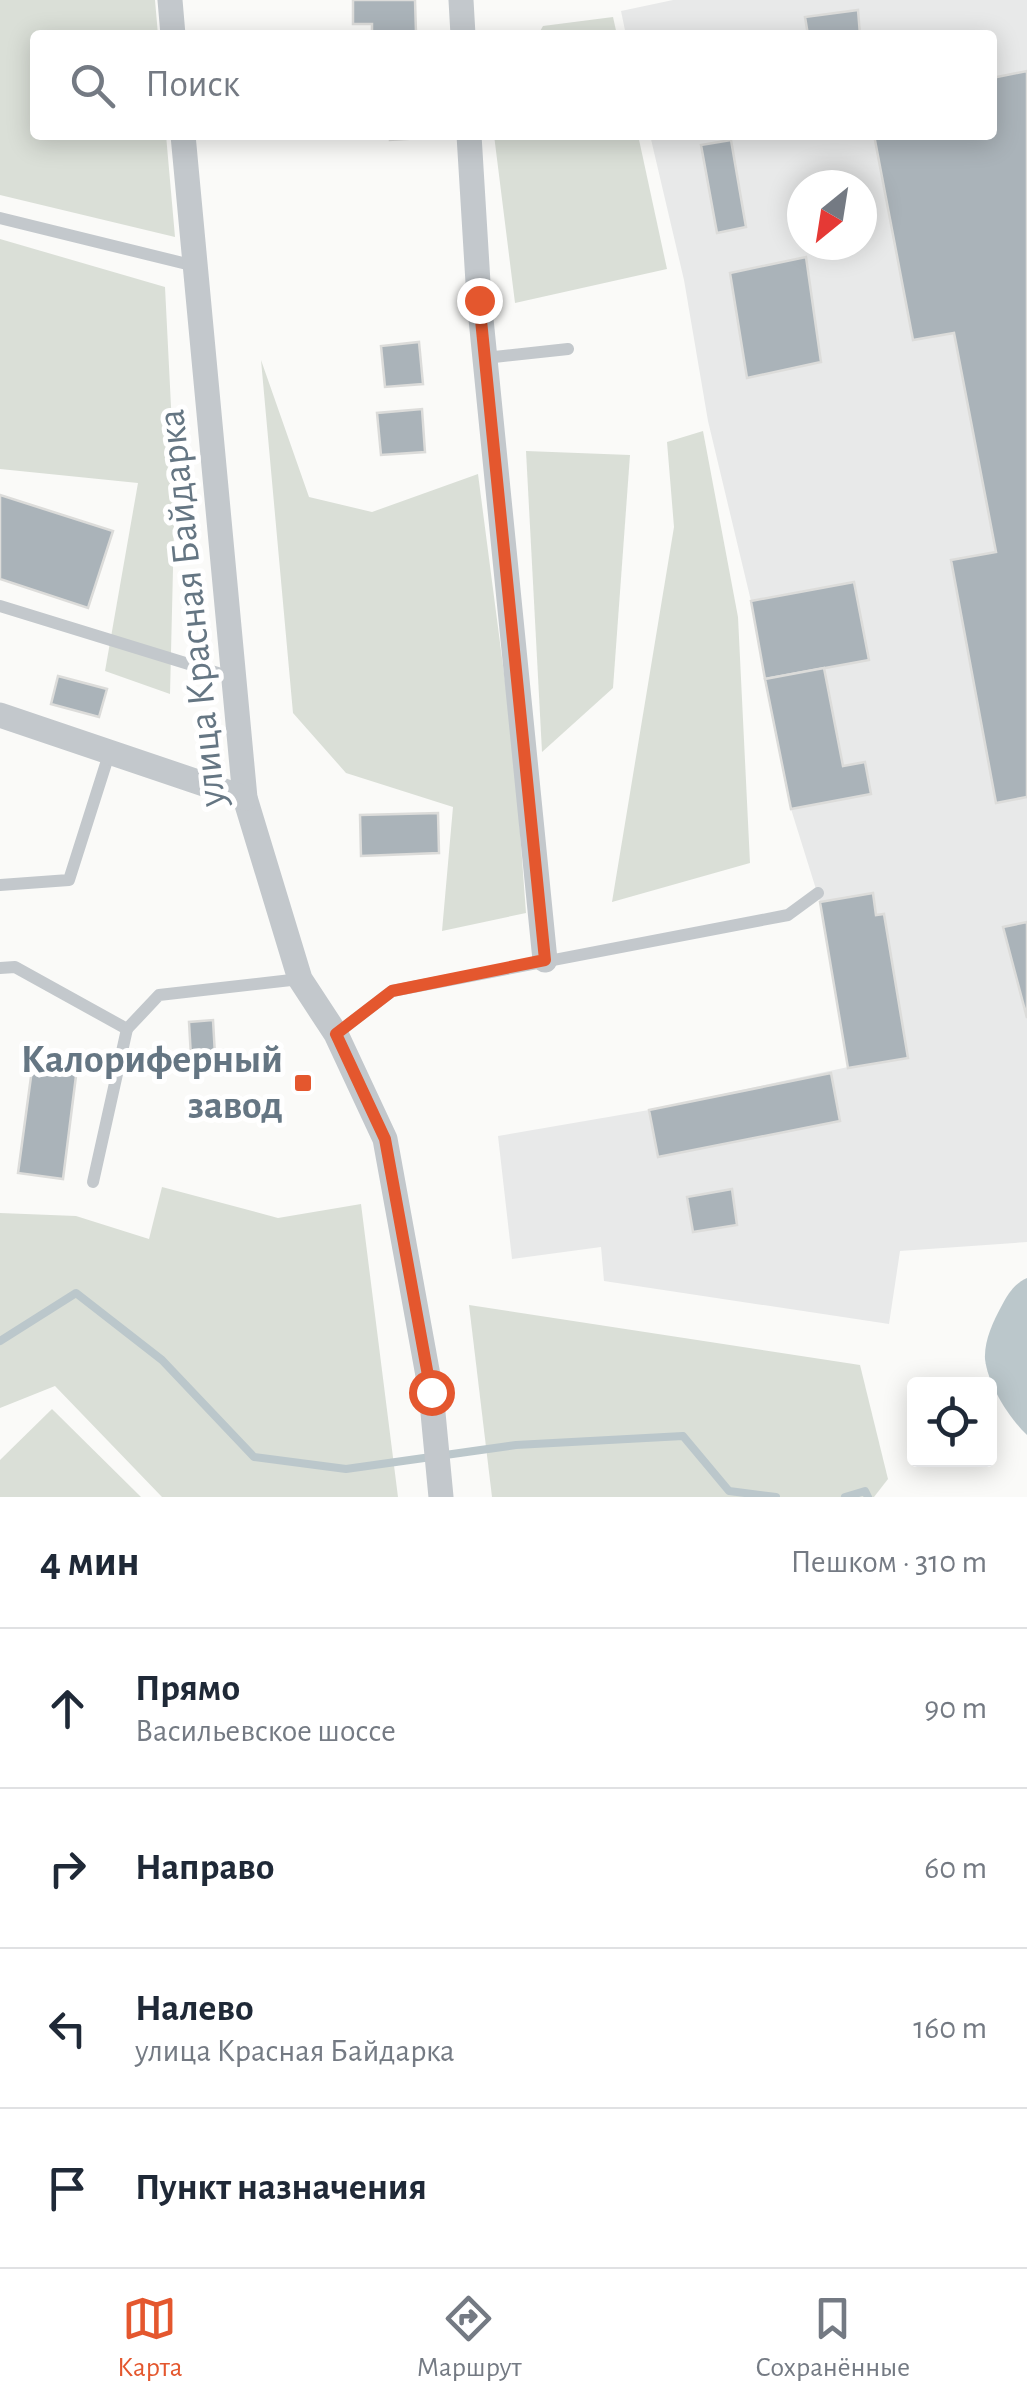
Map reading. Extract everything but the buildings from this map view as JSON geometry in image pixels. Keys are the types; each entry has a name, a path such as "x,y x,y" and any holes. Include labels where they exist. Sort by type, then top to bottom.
{"street":[{"path":"170,0 173,30"},
{"path":"461,0 463,30"},
{"name":"улица Красная Байдарка","path":"183,140 245,798 300,979 341,1045 385,1139 431,1392 440,1497"},
{"path":"469,140 485,358 545,960"},
{"path":"0,715 245,798"}],"lane":[{"path":"0,218 195,266"},
{"path":"485,358 568,348"},
{"path":"0,606 234,678"},
{"path":"0,885 70,880 110,751"},
{"path":"341,1045 392,991 788,914 818,893"},
{"path":"0,968 15,968 127,1029"},
{"path":"93,1182 127,1029 158,995 300,979"}],"shaded area":[{"path":"0,0 155,0 158,30 30,30 30,140 166,140 175,237 0,195"},
{"path":"673,0 1027,0 1027,1242 900,1251 889,1324 604,1281 601,1247 512,1259 498,1136 649,1110 848,1067 820,902 791,809 751,601 708,421 684,280 651,140 997,140 997,30 625,30 621,11"},
{"path":"613,17 616,30 541,30 543,26"},
{"path":"495,140 639,140 667,269 515,303"},
{"path":"0,239 165,287 175,486 170,694 105,671 138,483 0,469"},
{"path":"261,360 309,497 372,512 478,474 514,750 526,913 442,931 453,807 346,773 293,713"},
{"path":"703,431 738,617 750,863 612,902 674,527 667,442"},
{"path":"526,451 630,455 613,688 542,752"},
{"path":"162,1187 278,1218 361,1204 398,1497 162,1497 55,1386 0,1408 0,1213 76,1216 149,1239"},
{"path":"1027,1278 1027,1435 1000,1400 997,1377 990,1377 985,1359 998,1313 1018,1283"},
{"path":"469,1305 860,1365 888,1479 874,1497 492,1497"},
{"path":"52,1409 141,1497 0,1497 0,1460"}],"waterway":[{"path":"0,1341 76,1293 162,1360 254,1457 346,1469 516,1445 683,1436 729,1491 776,1497"},
{"path":"845,1497 865,1491 868,1497"}],"place":[{"name":"Калориферный завод","path":"303,1083"}],"route":[{"path":"431,1392 385,1139 336,1034 392,991 545,960 479,300"}]}
